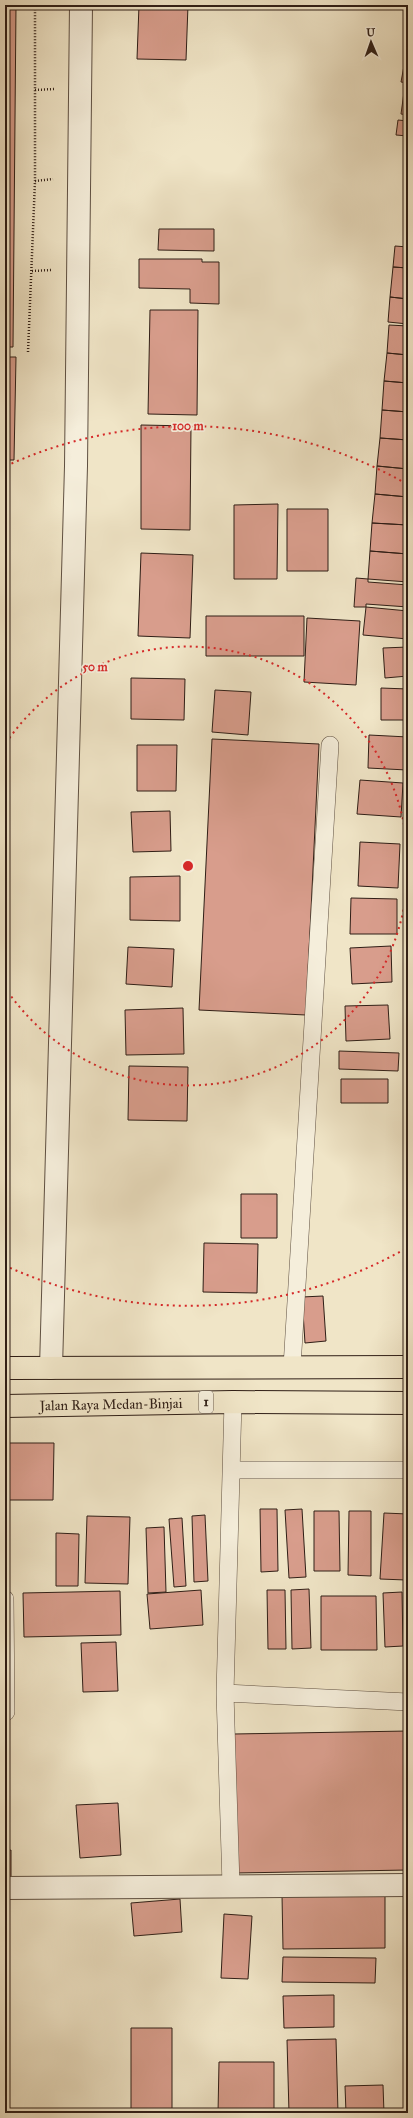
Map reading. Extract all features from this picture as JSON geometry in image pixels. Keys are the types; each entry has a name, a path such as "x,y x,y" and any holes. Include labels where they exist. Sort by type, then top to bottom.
{"highway":[{"path":"5,1368 408,1367"},
{"name":"Jalan Raya Medan-Binjai","path":"5,1406 233,1402 408,1403"}],"street":[{"path":"51,1368 76,466 81,5"},
{"path":"5,1888 231,1885 408,1885"}],"lane":[{"path":"292,1367 330,745"},
{"path":"231,1885 225,1693 233,1470 233,1402"},
{"path":"233,1470 408,1470"},
{"path":"5,1599 6,1712"},
{"path":"225,1693 408,1702"}],"path":[{"path":"28,352 35,181 35,5"}],"building":[{"path":"5,5 16,5 13,347 5,347"},
{"path":"139,5 188,5 186,60 137,59"},
{"path":"407,13 408,40 405,40"},
{"path":"406,55 408,55 408,83 401,82"},
{"path":"405,85 408,85 408,115 401,114"},
{"path":"398,120 408,121 408,136 396,135"},
{"path":"404,202 408,202 408,232 405,232"},
{"path":"159,229 214,229 214,251 158,250"},
{"path":"395,246 408,247 408,268 393,267"},
{"path":"139,259 202,259 202,262 219,262 219,304 190,303 190,289 139,288"},
{"path":"393,267 408,268 408,299 390,297"},
{"path":"390,297 408,299 408,324 388,322"},
{"path":"150,310 198,310 197,415 148,414"},
{"path":"389,325 408,326 408,355 387,353"},
{"path":"387,353 408,355 408,383 384,381"},
{"path":"5,357 16,357 14,460 5,460"},
{"path":"384,381 408,383 408,412 382,410"},
{"path":"382,410 408,412 408,440 380,438"},
{"path":"141,425 191,426 190,530 141,529"},
{"path":"380,438 408,440 408,469 377,466"},
{"path":"377,466 408,469 408,497 375,494"},
{"path":"375,494 408,497 408,525 372,523"},
{"path":"278,504 277,579 234,579 234,505"},
{"path":"287,509 328,509 328,571 287,571"},
{"path":"372,523 408,525 408,554 370,551"},
{"path":"370,551 408,554 408,582 368,579"},
{"path":"141,553 193,555 190,638 138,636"},
{"path":"356,578 368,579 368,582 408,585 408,607 366,604 366,607 354,607"},
{"path":"366,607 408,611 408,639 363,635"},
{"path":"206,616 304,616 304,656 206,656"},
{"path":"307,618 360,621 356,685 304,682"},
{"path":"408,647 408,676 385,678 383,648"},
{"path":"131,678 185,679 184,720 131,719"},
{"path":"381,688 408,689 408,720 381,720"},
{"path":"215,690 251,692 248,735 212,732"},
{"path":"369,735 408,737 407,770 368,768"},
{"path":"212,739 319,744 306,1015 199,1010"},
{"path":"137,745 177,745 176,791 137,791"},
{"path":"360,780 403,783 401,817 357,814"},
{"path":"170,811 171,851 133,852 131,812"},
{"path":"360,842 400,844 398,888 358,886"},
{"path":"180,876 180,921 130,920 130,877"},
{"path":"351,898 397,899 397,934 350,934"},
{"path":"391,946 392,982 352,984 350,948"},
{"path":"128,947 174,949 172,987 126,984"},
{"path":"388,1005 390,1039 346,1041 345,1006"},
{"path":"183,1008 184,1054 126,1055 125,1010"},
{"path":"339,1051 399,1053 398,1071 339,1069"},
{"path":"129,1066 188,1067 187,1121 128,1120"},
{"path":"341,1079 388,1079 388,1103 341,1103"},
{"path":"241,1194 277,1194 277,1238 241,1238"},
{"path":"204,1243 258,1244 257,1293 203,1292"},
{"path":"323,1296 326,1341 305,1343 302,1297"},
{"path":"5,1443 54,1443 53,1500 5,1500"},
{"path":"260,1509 277,1509 278,1571 261,1572"},
{"path":"302,1509 306,1577 289,1578 285,1510"},
{"path":"314,1511 339,1511 340,1571 314,1571"},
{"path":"349,1511 371,1511 371,1576 348,1575"},
{"path":"384,1513 408,1514 406,1580 380,1579"},
{"path":"205,1515 208,1581 194,1582 192,1516"},
{"path":"87,1516 130,1517 128,1584 85,1583"},
{"path":"182,1518 186,1586 174,1587 169,1519"},
{"path":"164,1527 166,1592 148,1593 146,1528"},
{"path":"56,1533 79,1534 78,1586 56,1586"},
{"path":"309,1589 311,1648 292,1649 291,1590"},
{"path":"201,1590 203,1625 150,1629 147,1594"},
{"path":"267,1590 285,1590 286,1649 268,1649"},
{"path":"120,1591 121,1635 24,1637 23,1593"},
{"path":"402,1592 403,1646 385,1647 383,1593"},
{"path":"406,1593 408,1593 408,1618"},
{"path":"321,1596 376,1596 377,1650 321,1650"},
{"path":"116,1642 118,1691 83,1692 81,1643"},
{"path":"408,1731 408,1870 236,1873 234,1734"},
{"path":"118,1803 121,1855 80,1858 76,1805"},
{"path":"11,1850 11,1879 5,1879 5,1851"},
{"path":"385,1894 385,1948 283,1949 282,1895"},
{"path":"180,1899 182,1932 134,1936 131,1903"},
{"path":"224,1914 252,1916 248,1979 221,1978"},
{"path":"283,1957 376,1958 375,1983 282,1982"},
{"path":"334,1995 334,2027 284,2028 283,1996"},
{"path":"131,2028 172,2028 172,2113 131,2113"},
{"path":"336,2039 338,2113 289,2113 287,2040"},
{"path":"219,2062 274,2062 274,2113 218,2113"},
{"path":"383,2085 384,2113 346,2113 345,2086"}]}
